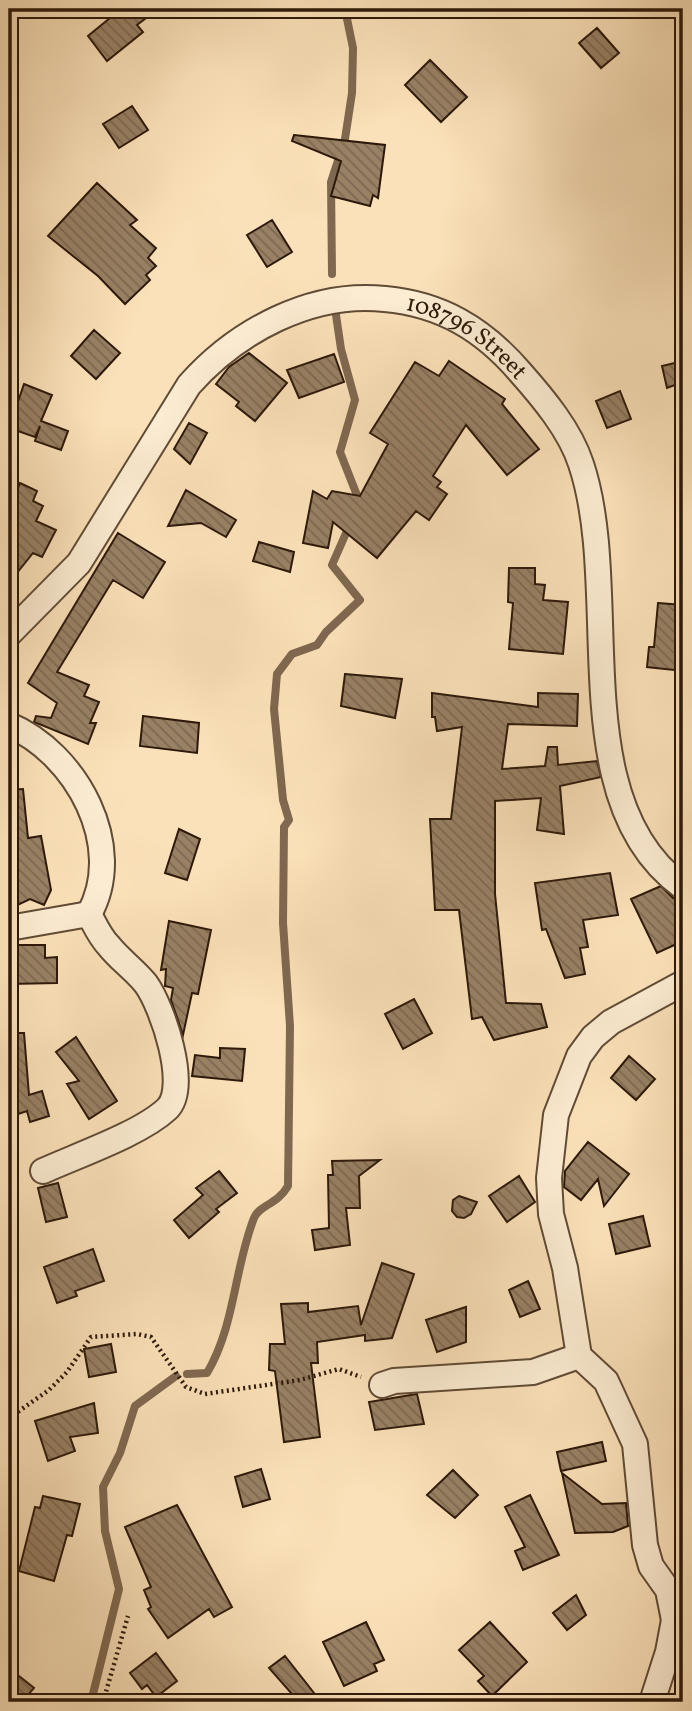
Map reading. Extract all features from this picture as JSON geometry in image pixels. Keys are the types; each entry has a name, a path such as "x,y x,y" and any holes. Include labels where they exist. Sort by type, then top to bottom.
{"street":[{"name":"108796 Street","path":"9,634 79,563 190,385 213,359 247,332 328,302 366,297 412,301 452,315 485,335 541,396 580,460 588,485 602,603 608,753 622,804 635,834 659,867 683,887"},
{"path":"9,725 41,743 68,767 85,796 101,854 98,898 89,914 50,923 9,928"},
{"path":"43,1171 148,1123 169,1108 177,1085 176,1068 152,995 132,968 106,942 89,914"},
{"path":"652,1702 679,1619 668,1590 651,1566 645,1545 635,1444 606,1381 579,1356 565,1268 551,1214 549,1178 556,1115 579,1056 593,1037 611,1022 683,983"},
{"path":"382,1385 394,1381 533,1372 579,1356"}],"path":[{"path":"9,1418 49,1390 67,1372 91,1338 120,1334 151,1337 186,1387 205,1394 300,1380 339,1369 382,1385"},
{"path":"103,1702 128,1616"}],"building":[{"path":"121,9 158,9 137,25 143,32 107,61 88,36"},
{"path":"597,28 619,53 601,68 579,43"},
{"path":"430,60 467,97 441,122 405,85"},
{"path":"132,106 148,130 119,148 103,124"},
{"path":"294,135 385,145 378,198 373,195 370,206 331,196 341,161 292,141"},
{"path":"97,183 137,220 130,225 156,248 148,258 156,266 146,275 150,280 125,304 98,276 48,236"},
{"path":"272,220 292,252 267,267 247,235"},
{"path":"94,330 120,353 96,379 71,356"},
{"path":"249,353 287,383 255,421 236,406 239,402 216,384 229,367"},
{"path":"334,354 344,382 299,398 287,370"},
{"path":"449,361 505,399 502,404 539,449 507,475 466,425 433,476 441,482 437,487 447,494 429,520 416,511 377,558 333,522 328,548 303,543 313,491 327,499 332,491 360,496 388,444 370,433 415,362 439,376"},
{"path":"683,361 683,382 667,388 662,366"},
{"path":"24,384 52,395 41,421 68,431 61,450 35,441 40,426 35,437 9,428"},
{"path":"620,391 631,419 607,428 596,401"},
{"path":"189,423 207,433 190,464 174,449"},
{"path":"20,483 37,491 33,501 43,506 36,521 56,530 42,557 33,553 9,583 9,509"},
{"path":"186,490 236,520 226,537 201,523 168,526"},
{"path":"118,533 165,562 143,598 113,580 57,672 89,685 84,696 99,702 90,723 96,723 88,744 34,722 36,716 51,718 57,703 28,683"},
{"path":"259,542 294,552 290,572 253,561"},
{"path":"509,568 535,568 535,584 545,585 543,600 568,602 563,654 509,649 513,603 508,602"},
{"path":"658,603 683,605 683,671 647,667 649,647 654,647"},
{"path":"345,674 402,679 395,718 341,706"},
{"path":"432,693 538,707 538,693 578,694 577,726 508,724 502,769 545,766 548,747 557,747 558,765 597,761 601,777 560,786 564,834 537,830 541,798 495,801 495,894 506,1003 541,1004 547,1027 494,1040 482,1017 472,1019 459,910 435,910 430,819 451,819 462,727 437,731 435,717 432,717"},
{"path":"143,716 199,723 197,753 140,746"},
{"path":"23,789 28,838 41,836 51,890 44,905 30,899 9,909 9,790"},
{"path":"179,829 200,839 187,880 165,873"},
{"path":"610,873 618,915 583,920 588,947 580,948 585,974 565,978 546,929 542,930 535,883"},
{"path":"661,886 673,898 683,901 683,941 657,953 631,899"},
{"path":"169,921 211,930 198,994 192,993 183,1035 171,1000 173,988 165,986 166,969 161,970"},
{"path":"9,945 45,945 45,958 57,957 57,983 9,984"},
{"path":"414,999 432,1033 403,1049 385,1014"},
{"path":"9,1033 24,1033 29,1095 42,1091 49,1116 30,1122 27,1111 9,1117"},
{"path":"76,1037 117,1101 89,1119 67,1084 79,1081 56,1052"},
{"path":"220,1048 245,1049 242,1081 192,1076 195,1055 220,1058"},
{"path":"629,1056 655,1079 636,1100 611,1078"},
{"path":"588,1142 629,1174 604,1206 598,1179 581,1200 564,1187 565,1171"},
{"path":"380,1160 359,1176 360,1208 346,1208 350,1245 315,1250 312,1230 329,1228 328,1175 333,1175 332,1161"},
{"path":"219,1171 237,1193 216,1209 219,1212 189,1238 174,1220 203,1195 196,1188"},
{"path":"519,1176 535,1202 507,1222 489,1196"},
{"path":"58,1183 67,1217 46,1222 38,1188"},
{"path":"459,1196 477,1202 471,1214 464,1218 457,1217 452,1211 453,1200"},
{"path":"643,1216 650,1246 616,1254 609,1224"},
{"path":"93,1249 104,1281 75,1291 77,1296 57,1303 44,1267"},
{"path":"382,1263 414,1274 392,1338 365,1341 365,1335 317,1342 318,1363 311,1363 320,1437 284,1442 275,1371 269,1370 270,1344 285,1344 281,1304 308,1303 308,1312 358,1306 361,1325"},
{"path":"528,1281 540,1309 520,1317 509,1290"},
{"path":"466,1307 466,1342 437,1352 426,1320"},
{"path":"111,1344 116,1372 89,1377 84,1349"},
{"path":"417,1394 424,1424 375,1430 369,1402"},
{"path":"94,1403 98,1433 70,1437 75,1451 48,1461 35,1421"},
{"path":"602,1442 606,1461 561,1471 557,1452"},
{"path":"261,1469 270,1499 243,1507 235,1477"},
{"path":"453,1470 478,1495 455,1518 427,1495"},
{"path":"562,1473 602,1504 626,1503 628,1526 613,1532 575,1533"},
{"path":"530,1495 559,1555 523,1570 515,1551 525,1547 505,1507"},
{"path":"43,1496 80,1504 72,1536 67,1535 54,1581 19,1571 35,1507 40,1508"},
{"path":"177,1505 232,1607 214,1617 209,1609 168,1638 148,1609 151,1607 144,1590 151,1587 125,1527"},
{"path":"576,1595 586,1615 567,1630 553,1613"},
{"path":"366,1622 384,1660 374,1664 377,1671 344,1686 323,1642"},
{"path":"490,1622 527,1662 492,1696 478,1681 484,1676 459,1650"},
{"path":"156,1653 177,1681 156,1697 147,1685 142,1689 130,1673"},
{"path":"285,1656 321,1702 299,1702 269,1668"},
{"path":"9,1668 34,1688 22,1702 9,1702"}],"waterway":[{"path":"332,274 331,182 345,139 352,93 353,48 345,9"},
{"path":"336,315 341,349 355,400 340,452 360,503"},
{"path":"187,1374 207,1373 229,1317 247,1237 254,1218 288,1186 290,1026 283,923 284,827 289,820 283,800 274,709 277,674 292,654 317,645 326,632 360,600 332,565 350,524"},
{"path":"91,1702 119,1589 105,1531 103,1487 120,1453 135,1406 176,1376"}]}
